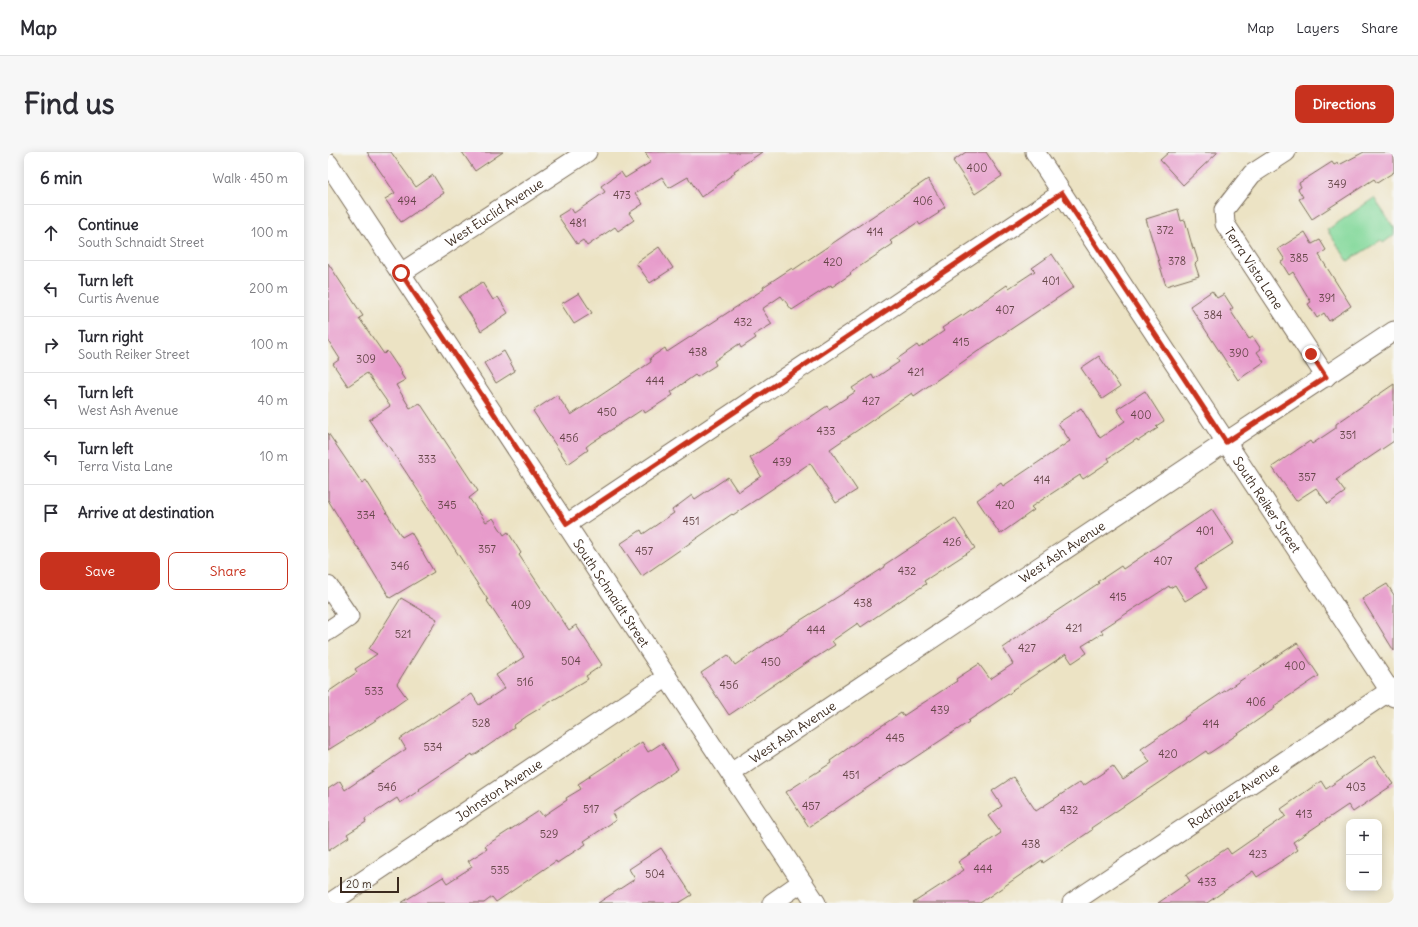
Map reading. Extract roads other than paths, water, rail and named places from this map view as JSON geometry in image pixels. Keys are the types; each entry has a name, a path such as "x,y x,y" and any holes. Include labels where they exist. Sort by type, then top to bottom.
{"street":[{"name":"West Euclid Avenue","path":"401,273 587,152"},
{"name":"South Reiker Street","path":"1034,152 1393,692"},
{"name":"Terra Vista Lane","path":"1286,152 1252,174 1224,210 1225,224 1326,377"},
{"name":"South Schnaidt Street","path":"328,163 816,903"},
{"path":"567,524 1062,193"},
{"name":"West Ash Avenue","path":"731,773 1394,331"},
{"path":"328,586 349,617 328,631"},
{"name":"Johnston Avenue","path":"330,903 667,677"},
{"name":"Rodriguez Avenue","path":"1072,903 1393,692"},
{"path":"772,903 802,882"}]}
